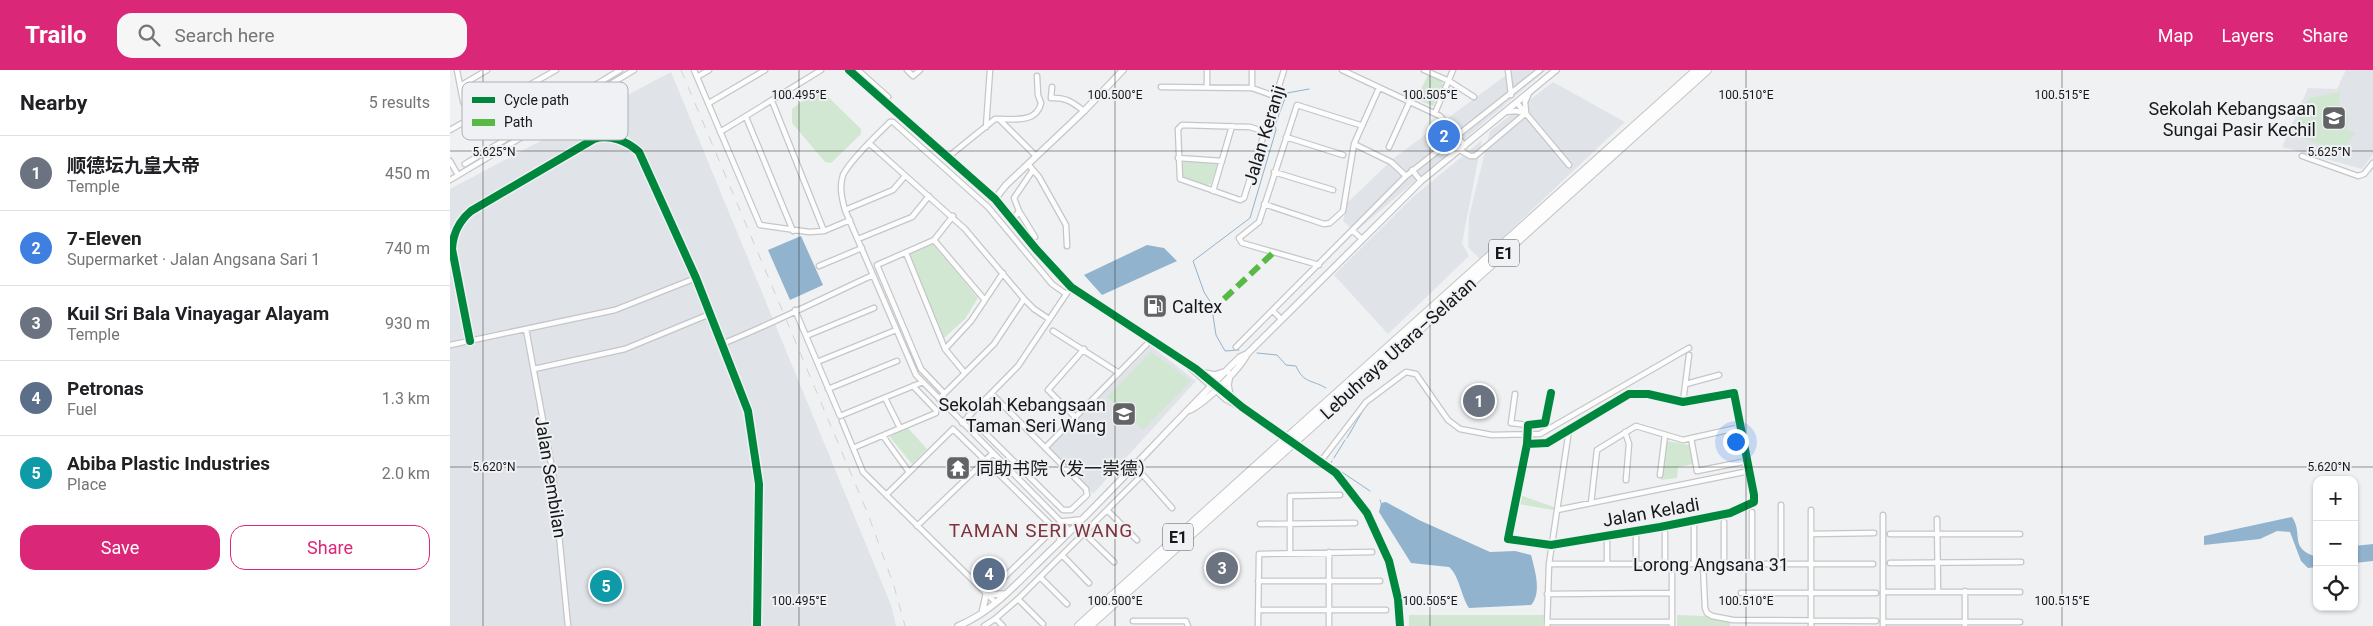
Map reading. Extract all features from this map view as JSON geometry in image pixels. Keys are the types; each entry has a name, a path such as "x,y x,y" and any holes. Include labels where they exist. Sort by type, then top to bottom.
{"highway":[{"name":"Lebuhraya Utara–Selatan","path":"1299,433 1697,70"},
{"name":"Lebuhraya Utara–Selatan","path":"1079,626 1707,70"},
{"name":"Lebuhraya Utara–Selatan","path":"1089,626 1280,450"}],"street":[{"path":"456,70 462,95"},
{"path":"467,82 487,70"},
{"path":"535,82 556,70"},
{"path":"600,82 620,70"},
{"path":"614,82 634,70"},
{"path":"694,70 758,223 763,227 793,231 824,231 850,220"},
{"path":"697,77 709,70"},
{"path":"709,103 765,70"},
{"path":"720,132 821,70"},
{"path":"849,70 995,199 1036,249 1071,287 1187,364 1228,398 1321,461 1348,486 1367,513 1382,545 1394,579 1400,626"},
{"path":"858,70 888,97"},
{"path":"906,70 913,76 920,70"},
{"path":"986,126 990,70"},
{"path":"995,199 1036,156 1084,111 1122,70"},
{"path":"1206,70 1207,87"},
{"path":"1252,70 1252,88"},
{"name":"Jalan Keranji","path":"1213,191 1242,199 1266,132 1284,70"},
{"path":"1342,70 1435,113 1444,119 1457,135 1462,148 1473,156 1526,113"},
{"path":"1424,70 1448,81 1474,97"},
{"path":"1435,113 1453,70"},
{"path":"1502,70 1508,72 1511,95"},
{"path":"1236,346 1412,170 1511,95 1540,70"},
{"path":"958,626 968,624 1007,592 1082,519 1188,410 1228,372 1244,360 1247,354 1421,181 1556,70"},
{"path":"948,157 986,126 999,119 1027,118 1038,111 1041,103 1038,95 1037,76"},
{"path":"1052,87 1051,98 1069,100 1084,111"},
{"path":"1161,87 1252,88 1277,98"},
{"path":"1264,204 1324,224 1330,223 1343,211 1354,144 1360,125 1378,88"},
{"path":"1526,113 1525,102 1529,93"},
{"path":"772,101 824,231"},
{"path":"1389,147 1409,102"},
{"path":"1517,102 1569,165"},
{"path":"1319,264 1242,243 1240,237 1257,224 1298,105 1360,125"},
{"path":"1506,112 1516,110 1526,113"},
{"path":"746,117 793,231"},
{"path":"999,119 1036,156"},
{"path":"1066,294 1052,284 988,207 893,122 890,122 843,176 841,191 846,210 916,375 1070,531"},
{"path":"450,130 462,124"},
{"path":"1232,126 1213,191 1180,178 1178,158 1179,127 1232,126 1250,127 1266,132"},
{"path":"1286,137 1343,155"},
{"path":"465,164 505,140"},
{"path":"470,341 452,249 452,240 461,220 471,211 594,140"},
{"path":"614,140 623,141 639,152 696,278 748,411 758,473 757,626"},
{"path":"450,180 515,141"},
{"path":"870,144 953,216 1024,299 1034,309 1049,319"},
{"path":"1354,144 1391,162 1406,176"},
{"path":"478,156 481,161"},
{"path":"2302,156 2358,176 2364,174 2373,163"},
{"path":"1178,158 1222,161"},
{"path":"450,161 458,175"},
{"path":"1028,164 1040,179 1066,225 1067,246"},
{"path":"1033,170 1014,198 1019,211 1035,237"},
{"path":"1412,170 1421,181"},
{"path":"1274,172 1333,190"},
{"path":"846,210 893,190 905,176"},
{"path":"858,239 912,217 929,196"},
{"path":"1012,220 1019,211"},
{"path":"944,393 921,369 877,265 934,240 953,216"},
{"path":"1353,231 1362,239"},
{"path":"934,240 984,299"},
{"path":"818,266 862,248"},
{"path":"906,253 945,349 964,372"},
{"path":"945,349 971,321 1003,273"},
{"path":"722,344 775,323 795,310 874,275"},
{"path":"450,345 615,310 696,278"},
{"path":"962,422 1018,366 1071,287"},
{"path":"938,399 994,344 1024,299"},
{"path":"1278,306 1284,317"},
{"path":"806,336 874,308"},
{"path":"795,310 841,416 923,382"},
{"path":"1273,311 1284,317"},
{"path":"534,368 625,349 710,314"},
{"name":"Jalan Sembilan","path":"526,330 553,474 568,626"},
{"path":"817,362 896,330"},
{"path":"1053,331 1119,373"},
{"path":"1044,448 1151,340"},
{"path":"1321,461 1366,402 1406,372 1416,374 1448,420 1460,429 1492,435 1545,433 1689,348"},
{"path":"1075,417 1048,390 1084,349"},
{"path":"1684,402 1689,355"},
{"path":"828,389 897,361"},
{"path":"1200,374 1214,375 1228,372"},
{"path":"1228,372 1228,398"},
{"path":"1200,374 1203,396"},
{"path":"1686,384 1719,375"},
{"path":"853,448 936,411 913,386"},
{"path":"1515,394 1511,422 1528,425 1545,423 1551,393"},
{"path":"1528,425 1527,444 1547,443 1629,394 1648,394 1684,402 1734,393 1749,471 1558,510"},
{"path":"968,416 1063,510 1071,510 1087,495 1086,489 992,394"},
{"path":"1203,396 1228,398"},
{"path":"885,398 900,428"},
{"path":"842,421 861,469 993,604"},
{"path":"1591,503 1597,450 1633,427 1640,426 1679,439 1741,427"},
{"path":"886,495 953,429 1054,528"},
{"path":"1569,430 1558,510 1551,545 1547,594 1547,624 1672,624 1672,564"},
{"path":"1625,432 1629,442 1626,480"},
{"path":"1660,475 1665,434"},
{"path":"883,436 909,472"},
{"path":"1691,438 1697,471 1747,461"},
{"name":"Jalan Keladi","path":"1527,444 1508,539 1551,545 1721,514 1748,506 1754,502 1749,471"},
{"path":"917,526 993,453"},
{"path":"1134,466 1172,508"},
{"path":"984,626 996,619 1018,599 1142,475"},
{"path":"1290,552 1290,496 1340,495"},
{"path":"1781,505 1781,564"},
{"path":"1107,510 1137,540"},
{"path":"1811,510 1811,624"},
{"path":"1752,512 1752,564"},
{"path":"1882,515 1883,624 2020,622"},
{"path":"1937,518 1938,592"},
{"path":"981,614 986,596 1054,528 1061,522 1082,519"},
{"path":"1059,542 1062,533 1061,522"},
{"path":"1724,522 1724,564"},
{"path":"1260,524 1355,523"},
{"path":"1694,526 1694,564"},
{"path":"1084,532 1114,562"},
{"path":"1665,533 1665,564"},
{"path":"1811,534 1874,533"},
{"path":"1890,534 2020,534"},
{"path":"1636,536 1636,564"},
{"path":"1607,542 1608,564"},
{"path":"1328,626 1329,552"},
{"path":"1258,626 1259,554 1372,552"},
{"path":"1062,555 1089,583"},
{"path":"1890,563 2021,562"},
{"name":"Lorong Angsana 31","path":"1549,564 1873,564"},
{"path":"1703,564 1706,611 1712,616 1742,621 1811,624 1876,621"},
{"path":"1040,577 1067,604"},
{"path":"1258,581 1380,581"},
{"path":"1965,591 1965,624"},
{"path":"986,596 1007,592"},
{"path":"1883,592 2020,592"},
{"path":"1547,594 1672,593"},
{"path":"1741,593 1876,593"},
{"path":"1018,599 1043,624"},
{"path":"1258,610 1386,610"},
{"path":"996,619 1003,626"},
{"path":"1133,621 1186,621 1188,626"}],"shaded area":[{"path":"1513,70 1546,70 1355,232 1343,221 1347,203 1394,158"},
{"name":"Sekolah Kebangsaan Sungai Pasir Kechil","path":"2346,70 2373,70 2373,154 2362,169 2282,147 2308,88 2337,89"},
{"path":"671,72 891,605 896,626 450,626 450,189 543,140 628,140 628,95"},
{"path":"1553,82 1625,122 1480,259 1468,247 1469,217 1490,131"},
{"path":"1482,140 1462,243 1469,256 1388,334 1334,275 1413,197"},
{"name":"Sekolah Kebangsaan Taman Seri Wang","path":"1151,346 1196,381 1093,494 1049,448"}],"green space":[{"path":"1428,75 1442,81 1443,85 1433,106 1416,99"},
{"path":"819,88 861,129 861,134 831,163 825,162 792,123 792,109"},
{"path":"2340,92 2339,105 2348,119 2347,130 2356,133 2341,152 2293,134 2309,98"},
{"path":"1185,161 1216,161 1217,165 1211,184 1199,184 1185,178 1182,175 1182,164"},
{"path":"933,244 978,298 965,319 944,338 909,254"},
{"path":"1151,352 1191,381 1143,430 1107,397"},
{"path":"907,427 927,449 912,464 890,437"},
{"path":"1667,441 1689,445 1693,464 1678,467 1677,478 1661,480"},
{"path":"1520,495 1554,507 1554,510 1518,504"},
{"path":"1409,615 1544,615 1543,626 1409,626"},
{"path":"1677,615 1730,617 1730,626 1677,626"}],"water":[{"path":"801,236 823,285 790,300 768,250"},
{"path":"1147,245 1164,248 1177,261 1102,295 1084,275"},
{"path":"1386,502 1419,520 1490,552 1515,551 1531,555 1536,574 1537,588 1531,605 1469,608 1455,575 1449,567 1411,563 1379,512 1381,503"},
{"path":"2292,517 2300,545 2313,555 2313,567 2308,568 2301,561 2290,532 2277,531 2260,539 2204,545 2204,536"},
{"path":"2373,544 2373,561 2358,563 2358,546"}],"waterway":[{"path":"1239,350 1225,351 1216,335 1211,303 1204,292 1193,261 1250,218 1276,130 1275,125 1287,93 1309,89"},
{"path":"1257,353 1277,355 1286,365 1296,366 1302,376 1326,388"},
{"path":"1347,438 1365,407"},
{"path":"1334,458 1345,440"},
{"path":"1332,461 1330,464 1370,491"}],"railway":[{"path":"681,70 868,514 894,586 905,626"}],"marked path":[{"path":"1224,299 1274,252"}],"cycle path":[{"path":"849,70 995,199 1036,249 1071,287 1196,369 1242,407 1336,473 1367,513 1389,561 1398,599 1400,626"},
{"path":"470,341 452,249 457,228 471,211 592,140"},
{"path":"618,140 639,152 696,278 748,411 759,484 757,626"},
{"path":"1527,444 1547,443 1629,394 1648,394 1683,402 1734,393 1754,502 1730,513 1551,545 1508,539 1527,444 1528,425 1545,423 1551,393"}],"place":[{"name":"Sekolah Kebangsaan Sungai Pasir Kechil","path":"2334,118"},
{"name":"7-Eleven","path":"1444,136"},
{"name":"Caltex","path":"1155,306"},
{"name":"顺德坛九皇大帝","path":"1479,401"},
{"name":"Sekolah Kebangsaan Taman Seri Wang","path":"1124,414"},
{"name":"同助书院（发一崇德）","path":"958,468"},
{"name":"Kuil Sri Bala Vinayagar Alayam","path":"1222,568"},
{"name":"Petronas","path":"989,574"},
{"name":"Abiba Plastic Industries","path":"606,586"}],"district":[{"name":"TAMAN SERI WANG","path":"1041,530"}]}
